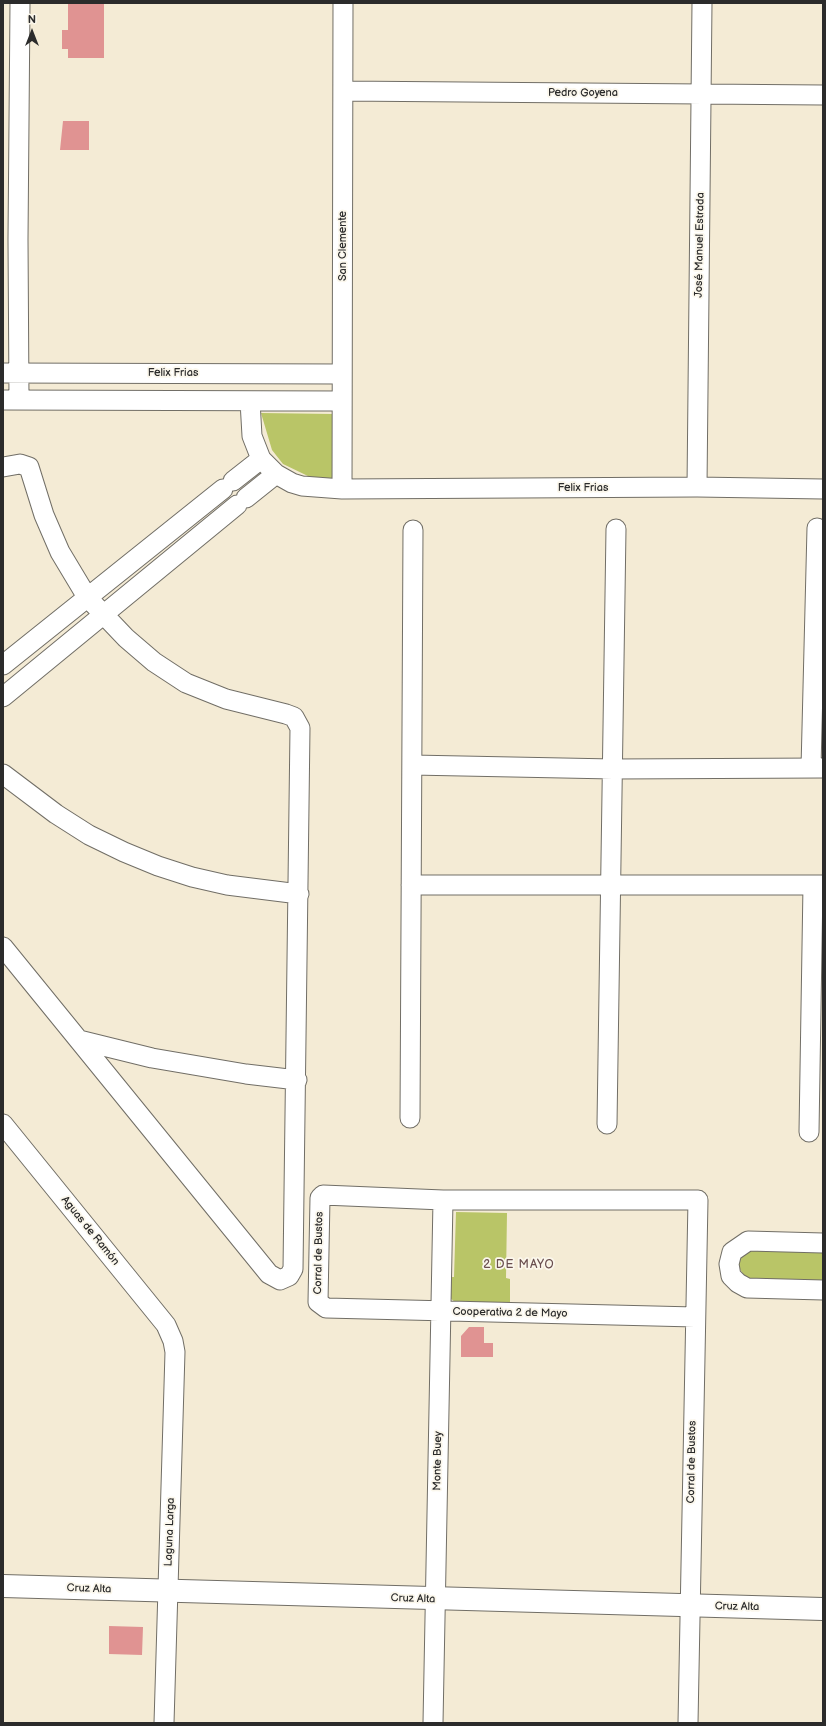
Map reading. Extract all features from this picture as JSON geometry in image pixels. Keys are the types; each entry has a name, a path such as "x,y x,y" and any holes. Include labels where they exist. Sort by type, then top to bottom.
{"main road":[{"name":"Cruz Alta","path":"3,1586 436,1600 823,1610"}],"street":[{"path":"20,3 11,139 11,400 342,401"},
{"name":"San Clemente","path":"342,489 343,3"},
{"name":"José Manuel Estrada","path":"697,487 702,3"},
{"name":"Pedro Goyena","path":"343,91 823,95"},
{"name":"Felix Frias","path":"11,373 342,374"},
{"path":"3,665 260,459 252,436 250,401"},
{"name":"Felix Frias","path":"260,459 276,474 292,483 302,486 342,489 697,487 823,489"},
{"path":"3,467 20,464 29,467 52,535 87,597 102,615 154,662 186,683 226,699 294,717 300,728 297,1080 293,1269 288,1276 280,1280 269,1274 3,947"},
{"path":"3,697 276,474"},
{"path":"412,765 613,769 817,768 817,528"},
{"path":"607,1124 616,529"},
{"path":"410,1118 413,530"},
{"path":"3,774 56,814 89,835 158,866 192,877 227,885 299,894"},
{"path":"411,885 818,885 809,1132"},
{"path":"79,1040 152,1058 246,1074 297,1080"},
{"name":"Aguas de Ramón","path":"3,1124 166,1325 173,1341"},
{"name":"Corral de Bustos","path":"326,1308 318,1302 320,1198 323,1195 444,1200 698,1200 688,1723"},
{"name":"Monte Buey","path":"433,1723 444,1200"},
{"path":"823,1244 748,1241 732,1252 729,1264 731,1276 738,1283 747,1288 823,1290"},
{"name":"Cooperativa 2 de Mayo","path":"326,1308 695,1317"},
{"name":"Laguna Larga","path":"164,1723 175,1352 173,1341"}],"green space":[{"path":"261,413 333,414 334,481 310,477 283,464 272,450"},
{"path":"456,1212 507,1213 506,1278 510,1279 510,1305 456,1303 449,1297 448,1277 454,1277"},
{"path":"823,1247 823,1283 750,1279 745,1277 738,1266 742,1249"}],"building":[{"path":"68,3 104,3 104,58 68,58 68,49 62,49 62,30 68,30"},
{"path":"63,121 89,121 89,150 60,150"},
{"path":"469,1327 484,1327 484,1343 493,1343 493,1357 461,1357 461,1336"},
{"path":"109,1626 143,1627 142,1655 109,1654"}],"district":[{"name":"2 DE MAYO","path":"519,1265"}]}
